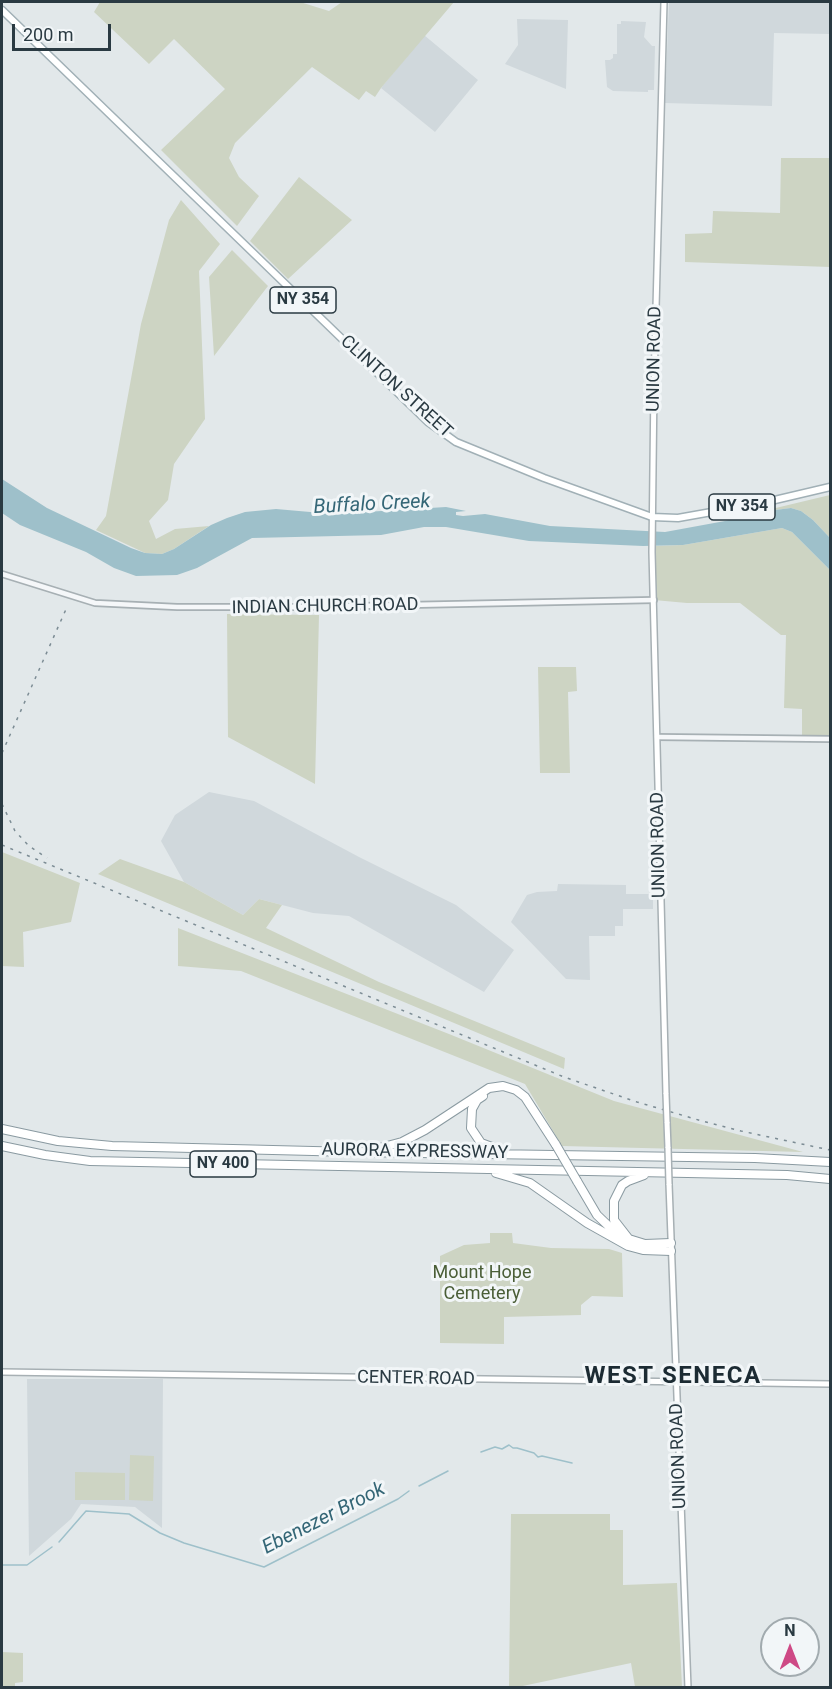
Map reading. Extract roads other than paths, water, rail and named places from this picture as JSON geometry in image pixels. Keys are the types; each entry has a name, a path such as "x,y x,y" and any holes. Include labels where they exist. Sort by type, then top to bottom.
{"highway":[{"path":"353,1152 383,1148 402,1142 489,1088 503,1086 516,1090 525,1096 590,1212 613,1239"},
{"path":"513,1153 487,1147 476,1138 471,1128 470,1118 477,1101 496,1089 511,1090 523,1098 554,1145"},
{"name":"AURORA EXPRESSWAY","path":"2,1129 58,1141 93,1145 353,1152 755,1158 831,1162"},
{"name":"AURORA EXPRESSWAY","path":"2,1146 90,1161 787,1175 831,1179"},
{"path":"480,1169 530,1183 613,1239 628,1246 643,1250 671,1247"},
{"path":"631,1241 614,1220 614,1201 622,1185 654,1173"},
{"path":"574,1181 597,1215 619,1236 645,1244 671,1247"}],"main road":[{"name":"UNION ROAD","path":"664,2 652,552 666,1094 688,1688"},
{"name":"CLINTON STREET","path":"2,10 436,428 456,442 652,520 678,518 762,503 831,488"},
{"name":"CENTER ROAD","path":"2,1372 831,1384"}],"street":[{"name":"INDIAN CHURCH ROAD","path":"2,574 95,603 177,608 654,600"},
{"path":"657,737 831,739"}],"water":[{"path":"2,479 47,508 145,553 162,554 174,549 211,525 227,518 245,512 276,509 333,514 446,507 466,511 456,512 456,515 485,514 550,526 665,532 759,512 791,508 801,511 813,520 830,538 830,570 792,532 782,528 683,545 643,546 529,541 446,527 424,527 381,535 252,538 197,568 177,575 136,576 114,568 86,552 20,525 2,513"}],"waterway":[{"name":"Ebenezer Brook","path":"481,1452 495,1447 502,1449 509,1445 534,1453 538,1457 572,1463"},
{"name":"Ebenezer Brook","path":"419,1486 448,1471"},
{"name":"Ebenezer Brook","path":"59,1542 86,1511 129,1514 160,1533 184,1543 264,1567 398,1499 409,1491"},
{"name":"Ebenezer Brook","path":"2,1565 27,1565 52,1547"}],"railway":[{"path":"2,753 67,607"},
{"path":"2,804 15,831 29,846 47,858"},
{"path":"2,845 564,1077 702,1121 830,1150"}],"district":[{"name":"WEST SENECA","path":"673,1377"}],"water label":[{"name":"Buffalo Creek","path":"372,505"}],"park label":[{"name":"Mount Hope Cemetery","path":"482,1283"}]}
